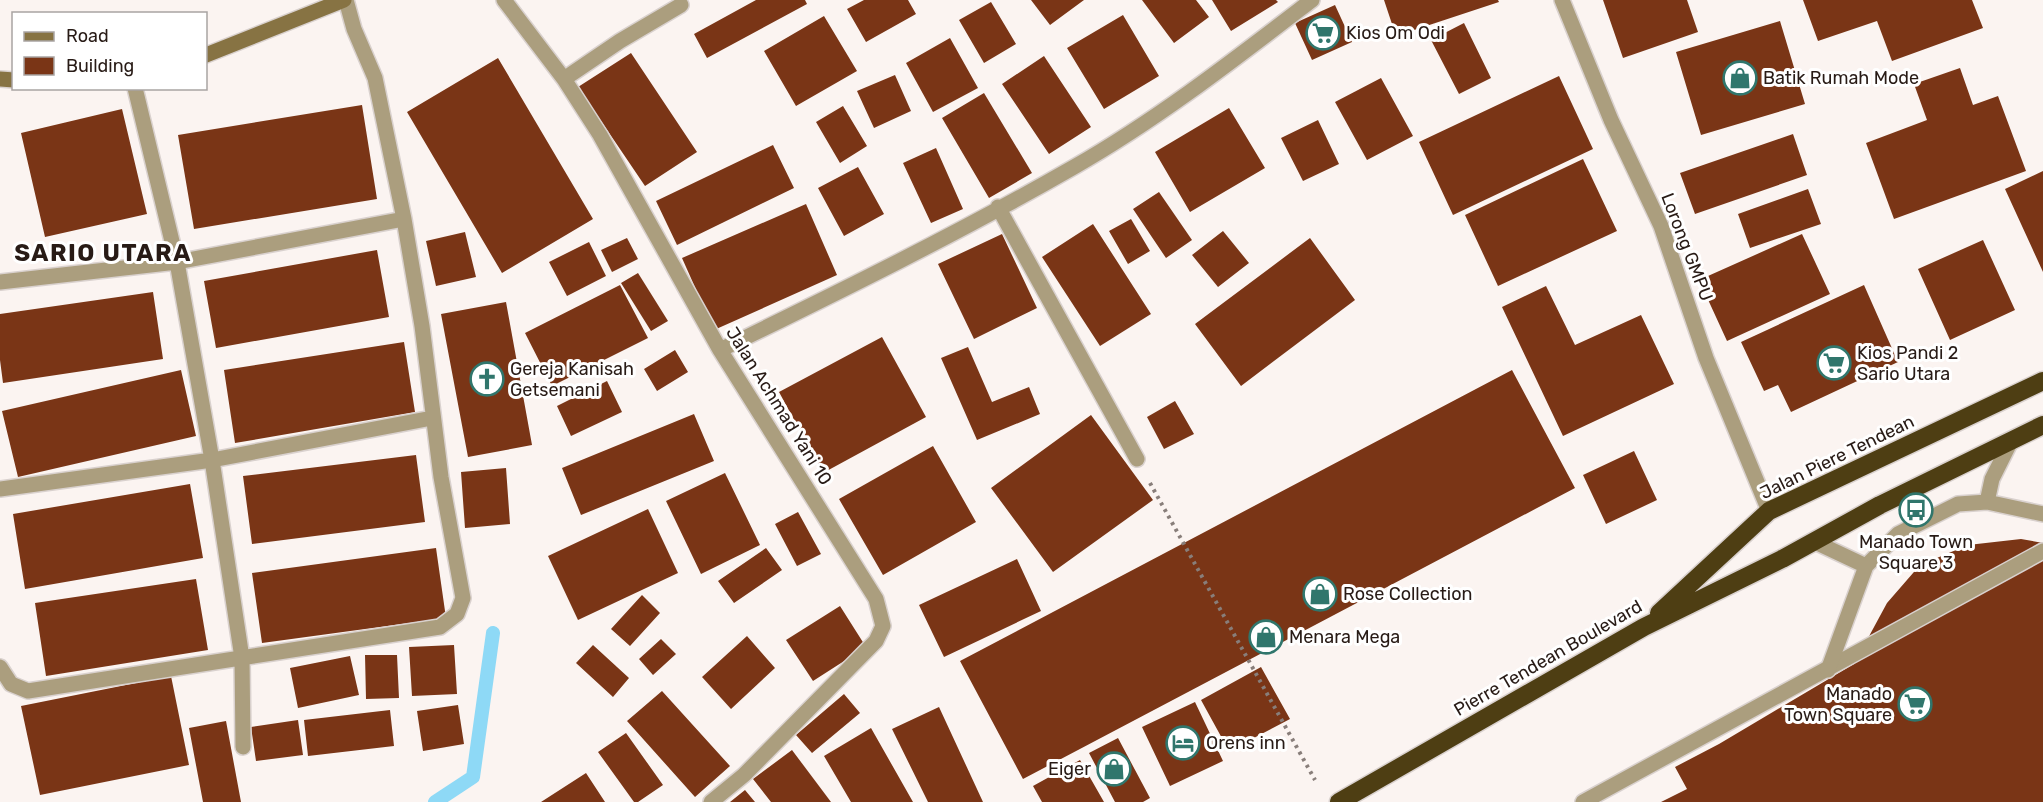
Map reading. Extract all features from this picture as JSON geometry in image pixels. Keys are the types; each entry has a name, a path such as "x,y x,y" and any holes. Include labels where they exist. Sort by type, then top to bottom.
{"highway":[{"name":"Jalan Piere Tendean","path":"1644,627 1769,511 2043,381"},
{"path":"1813,541 1880,505 2043,425"},
{"name":"Pierre Tendean Boulevard","path":"1338,802 1644,627 1782,559 1813,541"}],"main road":[{"path":"207,55 345,0"}],"street":[{"path":"0,669 11,684 28,691 440,627 457,614 463,598 432,418 422,326 404,219 375,78 354,29 345,0"},
{"name":"Jalan Achmad Yani 10","path":"504,0 564,79 600,135 720,350 876,598 883,626 876,641 744,775 711,802"},
{"path":"720,350 831,296 1075,166 1142,124 1233,61 1312,0"},
{"name":"Lorong GMPU","path":"1562,0 1611,120 1661,226 1706,358 1769,511"},
{"path":"564,79 620,41 681,5"},
{"path":"135,90 177,262 212,460 242,658 243,747"},
{"path":"998,207 1137,459"},
{"path":"0,282 177,262 404,219"},
{"path":"0,489 212,460 432,418"},
{"path":"1987,502 1992,479 2012,441"},
{"path":"1828,670 1866,566 1898,534 1933,514 1958,504 1987,502 2043,514"},
{"path":"1813,541 1866,566"},
{"path":"1583,802 2043,551"}],"path":[{"path":"1137,459 1316,781"}],"building":[{"path":"756,0 805,0 807,4 707,58 694,34"},
{"path":"864,0 908,0 916,14 866,42 847,9"},
{"path":"1031,0 1084,0 1050,25"},
{"path":"1142,0 1196,0 1209,17 1174,43"},
{"path":"1212,0 1276,0 1278,2 1231,31"},
{"path":"1384,0 1498,0 1499,2 1396,36"},
{"path":"1603,0 1687,0 1698,32 1623,58"},
{"path":"1803,0 1972,0 1983,28 1892,61 1877,21 1818,41"},
{"path":"991,2 1016,44 984,63 959,20"},
{"name":"Kios Om Odi","path":"1335,5 1352,42 1312,60 1295,23"},
{"path":"1123,15 1159,76 1104,109 1067,48"},
{"path":"824,16 857,71 796,106 764,51"},
{"name":"Batik Rumah Mode","path":"1780,21 1805,104 1701,135 1676,52"},
{"path":"1464,23 1491,78 1459,94 1431,40"},
{"path":"950,38 978,88 933,112 906,63"},
{"path":"631,53 697,152 645,186 578,87"},
{"path":"1044,56 1091,127 1049,154 1002,84"},
{"path":"498,58 593,219 502,273 407,112"},
{"path":"1960,68 1973,105 1998,96 2026,171 1894,219 1866,143 1927,120 1914,84"},
{"path":"895,75 911,111 874,128 857,91"},
{"path":"1559,76 1593,149 1453,215 1419,142"},
{"path":"1381,78 1413,136 1367,160 1335,102"},
{"path":"984,93 1032,173 989,198 942,118"},
{"path":"362,105 377,199 194,229 178,135"},
{"path":"843,106 867,146 840,163 816,122"},
{"path":"1229,108 1265,168 1190,212 1155,152"},
{"path":"122,109 147,214 45,237 21,133"},
{"path":"1318,120 1339,164 1303,181 1281,138"},
{"path":"1793,134 1807,175 1695,214 1680,173"},
{"path":"773,145 794,188 677,245 656,201"},
{"path":"936,148 963,209 931,223 903,163"},
{"path":"1583,159 1617,231 1498,286 1465,215"},
{"path":"858,167 884,214 844,236 818,188"},
{"path":"2043,171 2043,272 2005,189"},
{"path":"1808,189 1821,224 1750,248 1738,214"},
{"path":"1159,192 1192,240 1166,258 1133,209"},
{"path":"806,204 837,275 714,330 682,258"},
{"path":"1131,219 1150,251 1128,264 1109,231"},
{"path":"1093,224 1151,314 1100,346 1042,257"},
{"path":"1223,231 1249,263 1218,287 1192,255"},
{"path":"465,232 476,277 436,286 426,241"},
{"path":"1002,234 1037,308 974,339 938,264"},
{"path":"1802,234 1830,294 1727,341 1699,280"},
{"path":"627,238 638,259 612,272 601,250"},
{"path":"1310,238 1355,300 1241,386 1195,324"},
{"path":"1983,240 2015,310 1950,340 1918,269"},
{"path":"589,242 606,276 567,296 549,262"},
{"path":"377,250 389,317 216,348 204,281"},
{"path":"638,273 668,321 651,331 621,283"},
{"path":"620,285 648,338 552,386 525,333"},
{"path":"1864,285 1898,362 1791,412 1778,385 1764,391 1741,342"},
{"path":"1546,286 1575,345 1641,315 1674,384 1563,436 1502,307"},
{"path":"153,292 163,359 3,383 0,360 0,314"},
{"name":"Gereja Kanisah Getsemani","path":"506,302 532,445 468,457 441,314"},
{"path":"882,337 926,417 823,473 779,392"},
{"path":"404,342 415,412 235,443 224,370"},
{"path":"968,347 992,402 1029,387 1040,414 977,440 941,358"},
{"path":"675,350 688,372 657,391 644,369"},
{"path":"181,370 196,436 18,477 2,411"},
{"path":"1512,370 1575,488 1023,779 960,661"},
{"path":"607,381 622,412 571,436 557,406"},
{"path":"1175,401 1194,434 1164,449 1147,417"},
{"path":"694,414 714,461 581,515 562,468"},
{"path":"1091,415 1153,500 1053,572 991,488"},
{"path":"933,446 976,522 883,575 839,499"},
{"path":"1634,451 1657,500 1606,524 1583,475"},
{"path":"416,455 425,522 252,544 243,476"},
{"path":"506,468 510,524 465,528 461,472"},
{"path":"725,473 760,545 701,574 666,501"},
{"path":"190,484 203,558 25,589 13,514"},
{"path":"648,509 678,573 578,620 548,556"},
{"path":"798,512 821,554 797,566 775,524"},
{"name":"Manado Town Square","path":"2021,539 2043,543 2043,802 1661,802 1687,789 1675,767 1719,744 1854,664 1887,603 1920,565 1968,545"},
{"path":"436,548 446,618 262,643 252,573"},
{"path":"766,548 782,570 734,603 718,581"},
{"path":"1017,559 1041,611 944,657 919,605"},
{"path":"196,579 208,650 46,676 35,603"},
{"path":"642,595 660,613 630,646 611,629"},
{"path":"840,606 866,647 813,681 786,640"},
{"path":"747,636 775,668 731,709 702,677"},
{"path":"661,639 676,654 653,675 639,659"},
{"path":"454,645 457,694 412,696 409,647"},
{"path":"593,645 629,678 613,697 576,663"},
{"path":"365,655 397,655 399,698 366,699"},
{"path":"350,656 359,695 298,708 290,668"},
{"path":"1261,667 1290,719 1229,751 1201,700"},
{"path":"171,676 189,765 40,795 21,706"},
{"path":"662,691 730,766 695,797 627,721"},
{"path":"844,694 860,713 812,753 796,735"},
{"path":"1195,702 1223,761 1170,786 1142,727"},
{"path":"458,705 464,744 423,751 417,711"},
{"path":"939,707 983,802 928,802 892,729"},
{"path":"390,710 394,746 308,756 304,720"},
{"path":"298,720 303,755 256,761 251,727"},
{"path":"226,721 241,802 203,802 189,728"},
{"path":"871,728 913,802 851,802 824,756"},
{"path":"626,733 663,785 638,802 634,802 598,752"},
{"path":"1118,738 1150,798 1143,802 1115,802 1089,753"},
{"path":"792,750 831,802 771,802 753,779"},
{"path":"1080,760 1104,802 1042,802 1033,786"},
{"path":"586,773 605,802 541,802"},
{"path":"745,790 755,802 730,802"}],"waterway":[{"path":"435,802 473,777 493,633"}],"place":[{"name":"Kios Om Odi","path":"1323,33"},
{"name":"Batik Rumah Mode","path":"1740,78"},
{"name":"Kios Pandi 2 Sario Utara","path":"1834,363"},
{"name":"Gereja Kanisah Getsemani","path":"487,379"},
{"name":"Manado Town Square 3","path":"1916,510"},
{"name":"Rose Collection","path":"1320,594"},
{"name":"Menara Mega","path":"1266,637"},
{"name":"Manado Town Square","path":"1915,704"},
{"name":"Orens inn","path":"1183,743"},
{"name":"Eiger","path":"1114,769"}],"district":[{"name":"SARIO UTARA","path":"103,253"}]}
